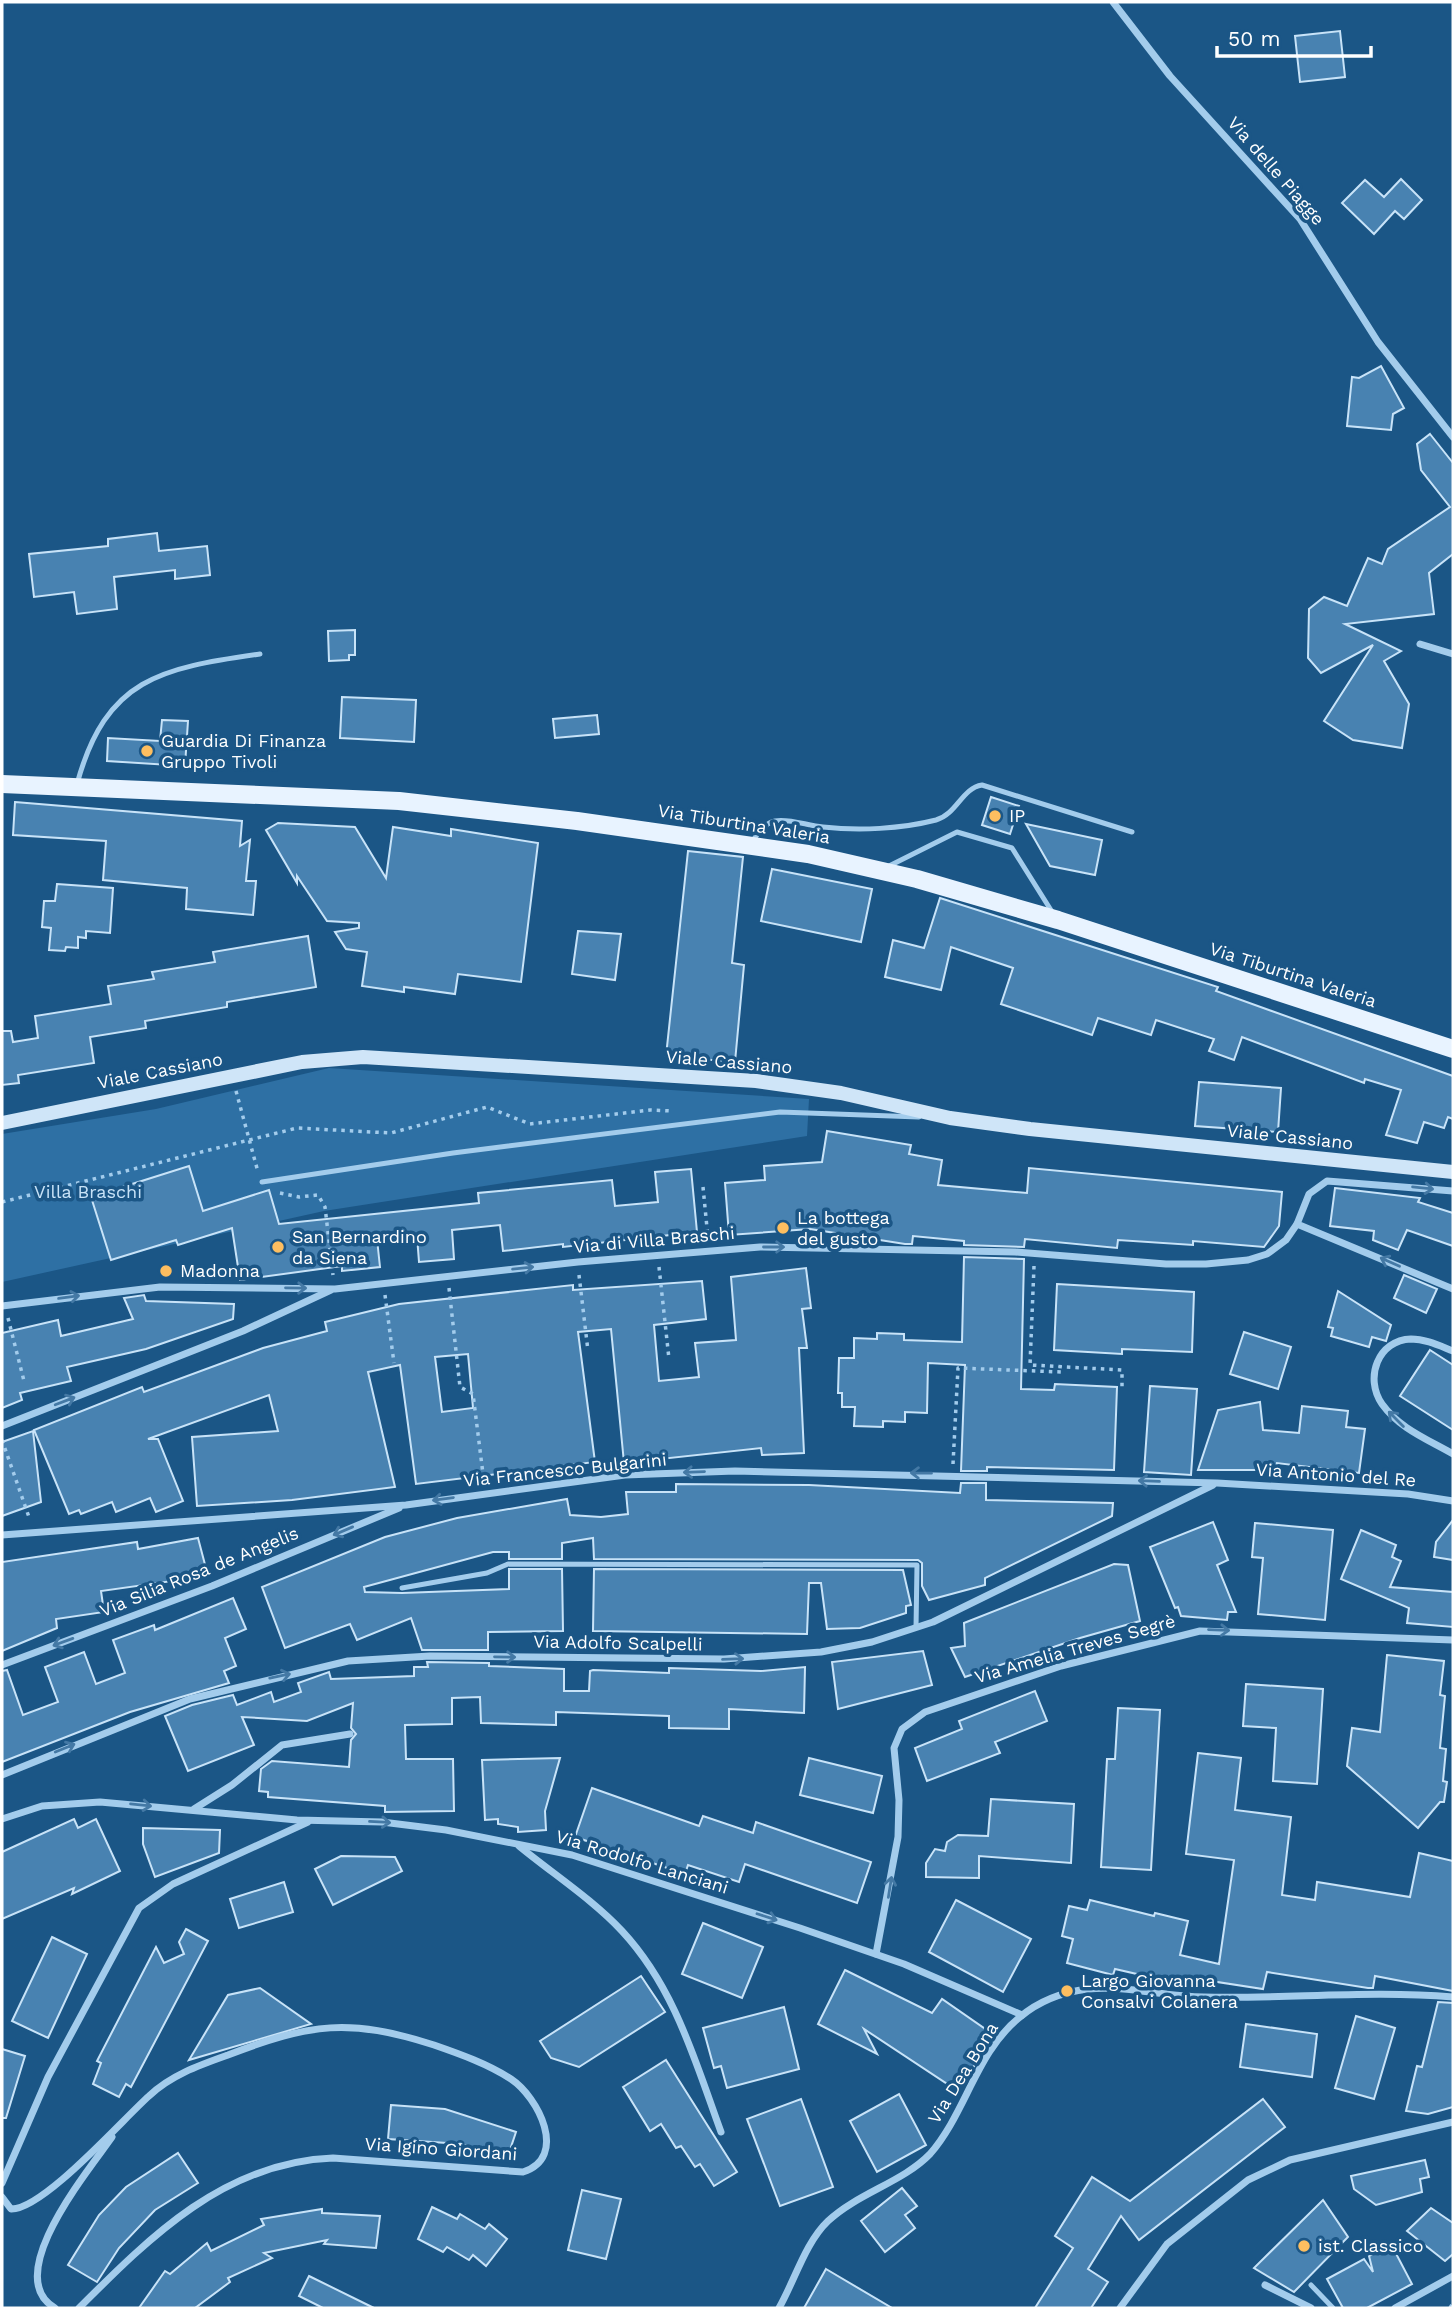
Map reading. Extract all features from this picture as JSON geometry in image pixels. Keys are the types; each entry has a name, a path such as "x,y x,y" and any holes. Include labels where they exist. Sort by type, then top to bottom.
{"main road":[{"name":"Via Tiburtina Valeria","path":"2,784 350,797 564,819 750,845 881,870 1058,920 1453,1049"}],"street":[{"name":"Via delle Piagge","path":"1113,2 1170,76 1300,219 1378,342 1453,437"},
{"path":"1420,644 1453,654"},
{"name":"Viale Cassiano","path":"2,1123 319,1059 412,1059 756,1081 841,1093 950,1118 1030,1129 1453,1172"},
{"name":"Via di Villa Braschi","path":"3,1306 160,1287 335,1289 578,1262 709,1251 833,1247 1034,1254 1166,1264 1248,1260 1268,1254 1282,1244 1297,1224 1308,1194 1327,1181 1453,1191"},
{"path":"1297,1224 1453,1289"},
{"path":"2,1426 236,1334 335,1289"},
{"path":"1453,1351 1419,1339 1398,1341 1381,1355 1374,1378 1380,1399 1397,1421 1453,1454"},
{"name":"Via Francesco Bulgarini","path":"2,1535 406,1504 625,1475 735,1471 952,1474 1217,1483"},
{"name":"Via Antonio del Re","path":"1217,1483 1408,1494 1453,1501"},
{"name":"Via Adolfo Scalpelli","path":"2,1775 190,1699 348,1661 430,1656 747,1658 838,1649 916,1628 1217,1483"},
{"name":"Via Silia Rosa de Angelis","path":"2,1665 212,1586 406,1504"},
{"name":"Via Amelia Treves Segrè","path":"876,1954 898,1837 899,1800 894,1748 902,1729 916,1717 1052,1669 1200,1631 1453,1640"},
{"path":"194,1810 232,1785 282,1745 349,1734"},
{"name":"Via Rodolfo Lanciani","path":"2,1819 21,1811 62,1803 119,1802 312,1820 415,1825 572,1855 876,1954 1022,2015"},
{"path":"2,2183 42,2087 139,1908 173,1884 312,1820"},
{"path":"517,1845 604,1914 644,1957 681,2022 721,2132"},
{"name":"Via Dea Bona","path":"779,2308 818,2233 831,2218 928,2156 942,2138 993,2047 1022,2015 1056,1996 1100,1988 1208,1997 1382,1993 1453,1997"},
{"name":"Via Igino Giordani","path":"2,2196 11,2209 25,2206 76,2167 150,2094 174,2077 267,2040 306,2031 358,2026 397,2033 463,2055 509,2078 525,2090 536,2104 546,2139 542,2159 523,2172 333,2158 303,2160 252,2175 177,2216 128,2257 79,2308"},
{"name":"Via Igino Giordani","path":"55,2308 42,2298 37,2287 38,2265 46,2241 63,2206 125,2120"},
{"path":"1120,2308 1167,2244 1248,2180 1290,2160 1453,2122"},
{"path":"1395,2308 1453,2276"},
{"path":"1265,2285 1311,2308"}],"lane":[{"path":"76,788 97,730 113,708 141,685 184,666 260,654"},
{"path":"750,845 761,829 774,821 828,828 860,828 939,819 950,813 969,791 980,785 990,785 1132,832"},
{"path":"881,870 957,832 968,835 1012,848 1058,920"},
{"path":"261,1182 453,1153 780,1112 950,1118"},
{"path":"402,1588 487,1573 508,1564 917,1565 916,1628"},
{"path":"1311,2286 1333,2308"}],"path":[{"path":"232,1076 261,1182 285,1196 318,1195 325,1207 335,1289"},
{"path":"2,1202 297,1128 391,1133 487,1107 530,1124 650,1110 676,1111"},
{"path":"703,1187 709,1251"},
{"path":"658,1254 669,1359"},
{"path":"1034,1254 1030,1365 1122,1370 1122,1388"},
{"path":"578,1262 588,1351"},
{"path":"448,1276 460,1387 473,1394 486,1494"},
{"path":"383,1283 394,1363"},
{"path":"3,1306 24,1381"},
{"path":"952,1474 958,1368 1061,1372 1060,1366"},
{"path":"2,1440 34,1532"},
{"path":"1450,2308 1453,2303"}],"green space":[{"name":"Villa Braschi","path":"329,1068 809,1099 807,1136 324,1211 2,1282 2,1134 156,1109"}],"building":[{"path":"1340,31 1345,77 1300,82 1295,36"},
{"path":"1401,179 1422,200 1404,219 1395,211 1374,234 1342,203 1365,180 1384,197"},
{"path":"1381,366 1404,408 1393,414 1391,430 1347,426 1352,377 1359,378"},
{"path":"1430,434 1453,463 1453,554 1429,573 1434,614 1345,624 1401,651 1384,661 1409,704 1402,748 1353,740 1324,721 1373,645 1321,673 1308,658 1309,609 1324,597 1347,606 1368,558 1382,564 1388,549 1450,507 1421,470 1417,444"},
{"path":"157,533 159,551 207,546 210,575 175,579 175,570 114,577 117,609 77,614 74,592 34,597 29,554 108,546 108,539"},
{"path":"355,630 355,655 349,655 349,660 329,661 328,631"},
{"path":"342,697 416,700 414,742 340,738"},
{"path":"597,715 599,734 555,738 553,719"},
{"name":"Guardia Di Finanza Gruppo Tivoli","path":"162,720 188,721 185,766 107,761 108,738 160,741"},
{"path":"991,797 1019,806 1010,834 982,825"},
{"path":"15,802 242,821 240,846 250,840 246,881 256,881 253,915 186,909 187,888 103,880 106,841 13,835"},
{"path":"278,823 355,827 386,878 393,827 451,836 451,829 538,843 521,982 458,974 455,994 404,987 404,992 362,986 367,952 346,949 335,932 359,928 359,923 327,921 297,876 297,883 266,830"},
{"path":"1026,824 1102,840 1095,875 1050,866"},
{"path":"688,851 743,857 732,963 744,965 735,1062 666,1056"},
{"path":"772,869 872,889 861,942 761,921"},
{"path":"57,884 113,888 110,933 86,931 86,938 78,937 78,948 49,950 51,928 42,927 44,901 55,901"},
{"path":"940,898 1218,987 1216,991 1453,1076 1453,1119 1448,1117 1444,1128 1424,1122 1417,1143 1386,1135 1401,1090 1365,1079 1364,1083 1242,1037 1234,1060 1209,1051 1214,1039 1156,1020 1151,1035 1098,1018 1092,1035 1001,1004 1013,968 951,947 941,990 885,977 893,940 924,948"},
{"path":"578,931 621,934 615,980 572,974"},
{"path":"308,936 316,987 227,1002 227,1007 145,1021 146,1028 90,1037 94,1063 18,1075 19,1083 2,1085 2,1031 11,1031 13,1042 38,1038 35,1016 111,1004 108,986 154,979 152,972 215,962 213,952"},
{"path":"1199,1082 1281,1088 1278,1132 1195,1126"},
{"path":"827,1131 911,1145 909,1154 942,1160 938,1185 1027,1193 1029,1168 1282,1192 1279,1226 1264,1247 1193,1241 1193,1245 1118,1240 1117,1248 1025,1239 1024,1247 964,1245 964,1241 913,1236 912,1244 905,1244 810,1229 729,1235 725,1183 765,1180 764,1166 822,1162"},
{"path":"189,1166 203,1211 269,1190 279,1224 479,1203 478,1193 612,1180 615,1206 658,1202 655,1172 691,1169 697,1232 503,1251 500,1225 452,1230 454,1259 419,1262 417,1236 377,1239 380,1267 342,1271 342,1266 240,1280 232,1228 178,1245 176,1240 111,1260 91,1197"},
{"path":"1335,1188 1420,1198 1418,1202 1453,1213 1453,1246 1407,1230 1398,1250 1373,1240 1374,1231 1330,1226"},
{"path":"964,1257 1024,1259 1021,1389 1054,1390 1055,1384 1117,1387 1114,1470 987,1467 987,1471 961,1471 965,1365 928,1363 927,1413 905,1412 905,1422 883,1421 883,1427 854,1426 855,1407 842,1407 842,1393 838,1393 839,1358 854,1358 854,1338 877,1339 877,1333 904,1334 904,1340 962,1342"},
{"path":"806,1268 811,1308 802,1309 807,1348 799,1348 804,1453 762,1455 761,1448 624,1463 611,1329 578,1332 595,1462 416,1484 400,1365 368,1372 395,1487 292,1500 197,1506 192,1437 278,1431 269,1395 148,1439 158,1439 183,1501 156,1512 150,1498 116,1512 112,1502 81,1514 79,1510 69,1514 34,1430 142,1387 144,1392 263,1348 327,1331 325,1322 399,1304 573,1285 573,1290 702,1281 706,1319 654,1325 659,1381 699,1377 695,1343 736,1340 731,1277","holes":["468,1354 473,1408 442,1412 435,1357"]},
{"path":"1404,1275 1437,1289 1426,1313 1394,1298"},
{"path":"1057,1284 1194,1292 1192,1352 1122,1349 1122,1354 1054,1350"},
{"path":"1338,1291 1391,1325 1386,1341 1372,1337 1369,1347 1331,1336 1333,1328 1328,1327"},
{"path":"144,1295 146,1301 234,1304 233,1319 146,1349 67,1367 71,1381 20,1393 22,1400 2,1408 2,1333 58,1320 61,1336 133,1319 124,1298"},
{"path":"1244,1332 1291,1347 1278,1389 1230,1374"},
{"path":"1430,1350 1453,1365 1453,1430 1400,1396"},
{"path":"1150,1386 1197,1389 1191,1475 1144,1472"},
{"path":"1260,1402 1263,1430 1299,1433 1302,1406 1348,1411 1346,1427 1365,1429 1359,1473 1277,1463 1276,1470 1198,1470 1218,1410"},
{"path":"33,1431 41,1502 2,1516 2,1442"},
{"path":"961,1483 986,1483 986,1500 1113,1503 1112,1516 985,1578 985,1585 929,1600 922,1586 922,1563 918,1560 594,1559 593,1538 562,1543 562,1559 509,1559 509,1552 493,1552 364,1587 365,1592 402,1593 509,1589 509,1569 562,1569 563,1631 488,1632 488,1650 422,1650 411,1618 357,1640 350,1624 285,1648 262,1587 385,1537 457,1518 567,1499 570,1515 601,1517 628,1514 626,1492 676,1492 676,1484 809,1485 960,1493"},
{"path":"1453,1520 1453,1560 1434,1557 1436,1542"},
{"path":"1213,1522 1228,1560 1217,1565 1236,1612 1228,1612 1227,1620 1181,1616 1178,1607 1175,1608 1150,1547"},
{"path":"1255,1523 1333,1530 1325,1620 1258,1614 1263,1558 1252,1557"},
{"path":"1361,1530 1396,1545 1392,1557 1401,1561 1390,1587 1453,1592 1453,1627 1407,1623 1409,1608 1341,1579"},
{"path":"198,1538 208,1576 101,1591 104,1612 56,1619 57,1628 2,1651 2,1562 137,1542 138,1549"},
{"path":"1114,1564 1128,1565 1140,1621 965,1677 951,1648 965,1646 964,1623"},
{"path":"594,1569 903,1570 911,1605 906,1606 906,1613 860,1628 827,1629 821,1583 809,1583 807,1634 593,1631"},
{"path":"233,1598 246,1629 225,1638 236,1666 224,1671 229,1683 130,1712 2,1762 2,1671 7,1670 23,1715 58,1702 45,1667 84,1652 96,1684 125,1673 113,1640 154,1625 155,1630"},
{"path":"923,1651 932,1685 838,1709 832,1662"},
{"path":"1387,1655 1444,1661 1440,1695 1445,1696 1440,1748 1446,1749 1443,1781 1447,1782 1444,1802 1440,1802 1418,1828 1347,1766 1352,1728 1380,1732"},
{"path":"427,1662 489,1663 489,1666 564,1669 564,1691 589,1691 590,1671 593,1670 669,1673 669,1668 761,1671 805,1667 804,1713 729,1709 729,1729 669,1728 669,1716 556,1712 556,1725 481,1723 480,1697 452,1698 452,1724 405,1725 406,1759 453,1759 454,1811 385,1812 385,1806 268,1797 268,1792 259,1791 261,1769 272,1761 349,1767 351,1740 356,1734 351,1728 353,1703 307,1721 242,1717 254,1745 188,1771 165,1716 192,1705 233,1695 237,1705 271,1692 274,1702 301,1692 298,1683 329,1672 331,1679 414,1676 414,1667 428,1667"},
{"path":"1246,1684 1323,1689 1317,1784 1273,1781 1276,1728 1243,1726"},
{"path":"1035,1691 1047,1721 995,1742 1000,1753 927,1781 915,1748 962,1729 959,1721"},
{"path":"1118,1708 1160,1710 1151,1870 1101,1867 1107,1759 1115,1759"},
{"path":"1198,1753 1241,1758 1235,1810 1291,1817 1282,1895 1315,1900 1317,1882 1410,1897 1419,1853 1453,1861 1453,1991 1375,1976 1373,1988 1368,1988 1267,1972 1263,1989 1191,1978 1189,1986 1115,1969 1113,1975 1067,1963 1073,1939 1062,1936 1069,1906 1087,1910 1090,1900 1154,1916 1155,1913 1188,1921 1180,1955 1219,1964 1234,1860 1186,1854"},
{"path":"560,1758 545,1811 546,1830 518,1832 518,1827 498,1824 498,1819 485,1820 482,1760"},
{"path":"809,1758 882,1776 873,1813 800,1795"},
{"path":"592,1788 699,1826 703,1816 753,1833 756,1822 871,1862 857,1903 745,1864 739,1882 688,1865 685,1874 575,1837"},
{"path":"991,1799 1074,1804 1071,1863 979,1856 979,1878 926,1877 926,1863 935,1849 945,1851 947,1842 958,1835 988,1836"},
{"path":"74,1819 78,1828 96,1819 120,1871 72,1894 74,1888 2,1919 2,1852"},
{"path":"143,1828 220,1830 219,1853 155,1877 143,1844"},
{"path":"341,1856 395,1857 402,1871 333,1905 315,1869"},
{"path":"284,1882 293,1912 239,1928 230,1899"},
{"path":"956,1900 1031,1939 1003,1992 929,1952"},
{"path":"703,1923 763,1947 742,1998 682,1974"},
{"path":"186,1929 208,1941 131,2087 126,2084 119,2097 93,2084 101,2063 97,2061 156,1947 164,1963 184,1954 179,1942"},
{"path":"52,1937 87,1954 48,2038 12,2021"},
{"path":"845,1970 932,2013 942,1999 994,2035 958,2091 864,2029 877,2054 818,2024"},
{"path":"641,1976 665,2012 579,2067 551,2058 540,2041"},
{"path":"260,1988 311,2024 189,2060 228,1995"},
{"path":"1438,2002 1453,2003 1453,2107 1428,2114 1406,2111 1417,2066 1422,2067"},
{"path":"784,2007 799,2069 727,2088 721,2066 714,2068 703,2028"},
{"path":"1356,2016 1395,2028 1374,2099 1335,2088"},
{"path":"1246,2024 1317,2034 1312,2077 1240,2067"},
{"path":"2,2049 25,2056 6,2118 2,2118"},
{"path":"666,2060 737,2172 714,2186 700,2164 695,2167 681,2146 676,2148 661,2124 650,2131 623,2087"},
{"path":"899,2094 926,2145 877,2172 850,2121"},
{"path":"801,2099 833,2187 780,2206 747,2119"},
{"path":"1263,2099 1285,2127 1139,2240 1121,2216 1088,2269 1108,2282 1091,2308 1035,2308 1073,2248 1055,2236 1092,2177 1130,2201"},
{"path":"391,2105 445,2109 516,2132 507,2159 462,2144 388,2139"},
{"path":"178,2153 198,2183 155,2210 119,2248 97,2282 68,2265 99,2215 126,2187"},
{"path":"1425,2160 1429,2177 1420,2179 1422,2192 1376,2205 1354,2189 1351,2176"},
{"path":"902,2188 917,2206 905,2215 915,2228 885,2252 861,2221"},
{"path":"582,2190 621,2199 606,2259 568,2250"},
{"path":"1323,2200 1348,2237 1294,2292 1254,2268"},
{"path":"432,2207 457,2219 460,2214 485,2229 489,2224 507,2239 486,2266 473,2255 469,2260 447,2247 443,2252 418,2239"},
{"path":"1431,2208 1453,2223 1453,2254 1445,2261 1407,2231"},
{"path":"322,2209 322,2213 380,2216 376,2248 324,2244 327,2240 264,2253 272,2258 228,2278 230,2282 195,2308 139,2308 165,2271 170,2274 207,2243 211,2251 264,2225 261,2219"},
{"path":"1391,2244 1412,2284 1367,2308 1343,2308 1327,2279 1364,2259 1373,2272 1369,2256"},
{"path":"826,2269 892,2308 804,2308"},
{"path":"309,2276 374,2308 323,2308 299,2296"}],"place":[{"name":"Guardia Di Finanza Gruppo Tivoli","path":"147,751"},
{"name":"IP","path":"995,816"},
{"name":"La bottega del gusto","path":"783,1228"},
{"name":"San Bernardino da Siena","path":"278,1247"},
{"name":"Madonna","path":"166,1271"},
{"name":"Largo Giovanna Consalvi Colanera","path":"1067,1991"},
{"name":"ist. Classico","path":"1304,2246"}]}
